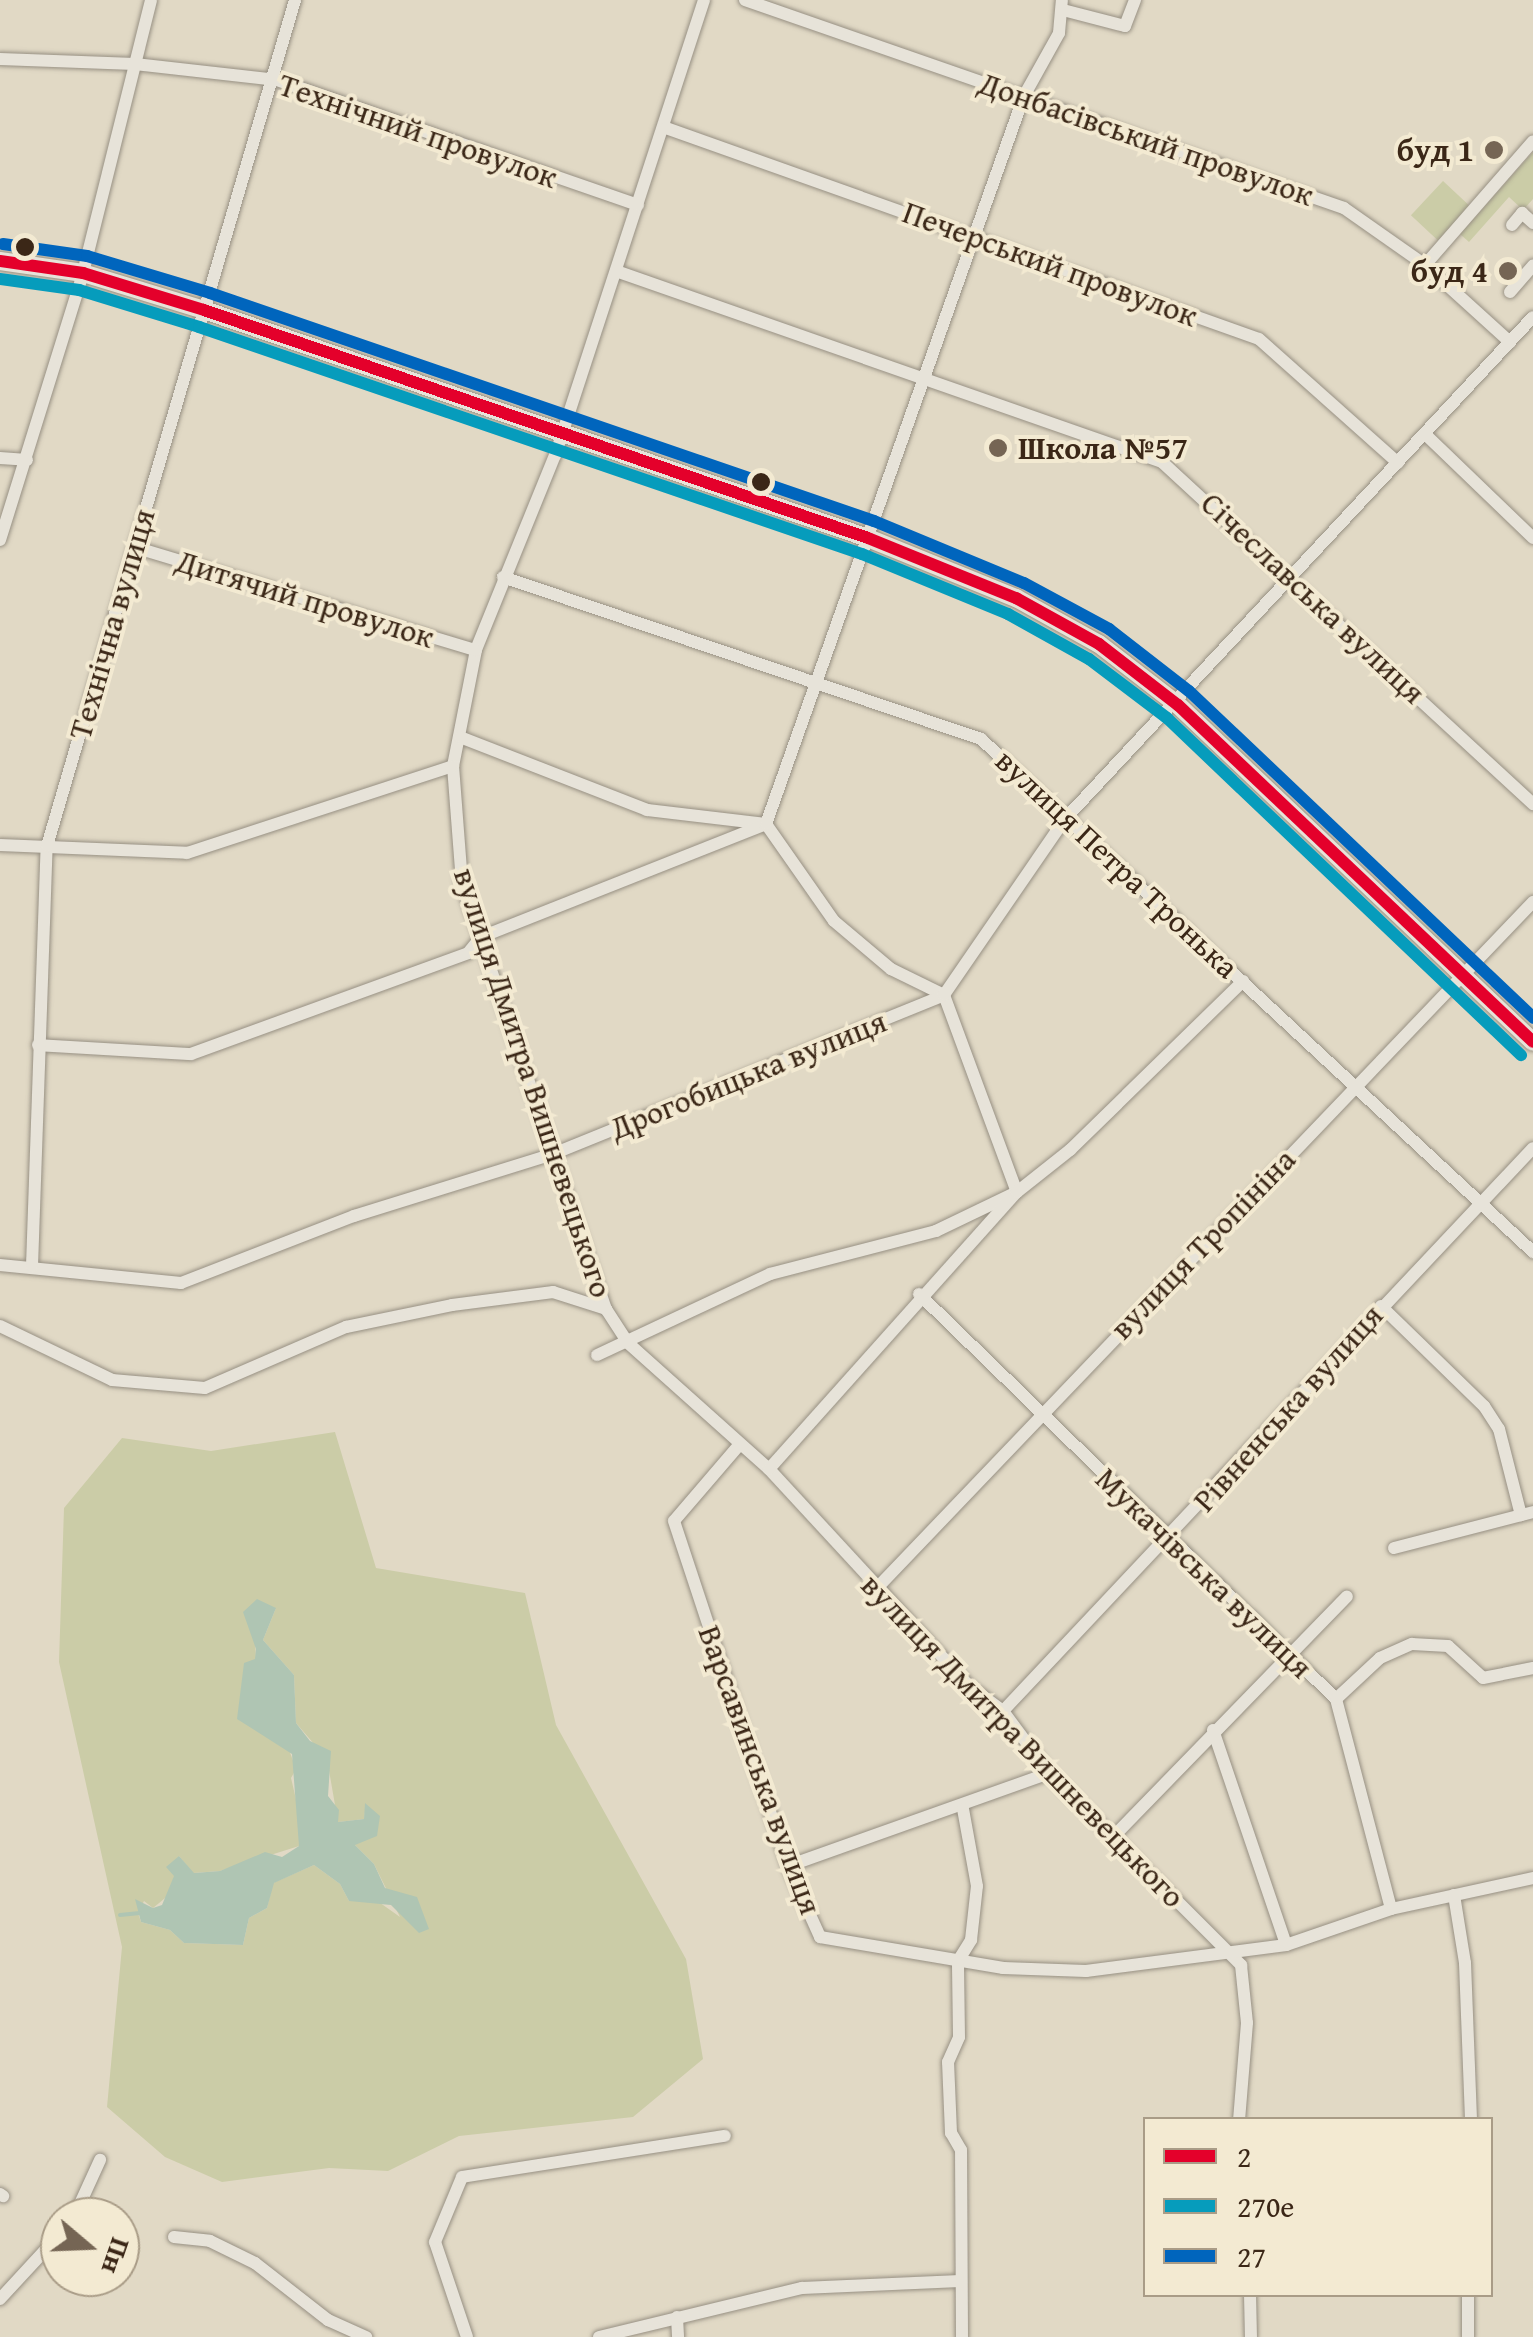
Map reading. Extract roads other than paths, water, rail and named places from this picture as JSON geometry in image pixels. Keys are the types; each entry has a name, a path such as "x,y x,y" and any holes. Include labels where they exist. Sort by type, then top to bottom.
{"main road":[{"path":"0,261 83,273 204,310 868,538 1016,598 1098,644 1178,705 1533,1042"}],"street":[{"path":"0,540 83,273 151,0"},
{"name":"Технічна вулиця","path":"32,1266 47,846 204,310 277,80 295,0"},
{"name":"вулиця Дмитра Вишневецького","path":"704,0 666,128 561,432 476,650 453,766 460,868 606,1309 628,1344 769,1470 876,1589 1003,1711 1049,1773 1229,1956"},
{"name":"Донбасівський провулок","path":"746,0 1344,208 1425,265 1515,337 1533,342"},
{"path":"766,824 973,236 1024,96 1049,59 1063,5 1125,26 1135,0"},
{"name":"Технічний провулок","path":"0,60 135,64 277,80 638,205"},
{"name":"Печерський провулок","path":"666,128 1258,339 1398,463"},
{"path":"1425,265 1533,142"},
{"path":"1512,225 1522,213 1533,223"},
{"path":"1510,292 1533,266"},
{"name":"Січеславська вулиця","path":"616,271 1162,462 1293,576 1533,804"},
{"path":"944,996 1066,819 1178,705 1533,317"},
{"path":"1425,434 1533,538"},
{"path":"0,458 27,460"},
{"name":"Дитячий провулок","path":"134,547 476,650"},
{"name":"вулиця Петра Тронька","path":"503,577 812,685 981,739 1024,773 1066,819 1533,1252"},
{"path":"460,737 647,810 766,824 834,921 892,970 944,996 1017,1192"},
{"path":"0,845 187,853 453,766"},
{"path":"38,1046 191,1054 468,953 481,937 766,824"},
{"name":"вулиця Тропініна","path":"876,1589 1533,902"},
{"path":"769,1470 919,1294 1017,1192 1070,1150 1244,982"},
{"name":"Дрогобицька вулиця","path":"0,1265 181,1283 354,1216 553,1154 944,996"},
{"name":"Рівненська вулиця","path":"1003,1711 1533,1148"},
{"path":"597,1356 770,1274 936,1231 1017,1192"},
{"path":"0,1326 112,1380 206,1388 346,1327 452,1305 553,1292 606,1309"},
{"name":"Мукачівська вулиця","path":"919,1294 1042,1412 1167,1541 1336,1699 1391,1909"},
{"path":"1381,1306 1484,1406 1499,1429 1527,1514 1394,1548"},
{"name":"Варсавинська вулиця","path":"740,1444 674,1520 788,1866 820,1937 1052,1973 1229,1956 1286,1946 1391,1909 1533,1878"},
{"path":"1114,1836 1347,1596"},
{"path":"1336,1699 1380,1658 1412,1644 1448,1646 1483,1678 1533,1668"},
{"path":"1214,1730 1286,1946"},
{"path":"788,1866 962,1808 1049,1773"},
{"path":"962,1808 977,1886 971,1940 958,1961 959,2037 948,2062 952,2132 962,2150 962,2337"},
{"path":"1454,1895 1464,1963 1471,2117"},
{"path":"1229,1956 1245,1978 1239,2117"},
{"path":"467,2337 435,2242 462,2177 725,2136"},
{"path":"83,2197 100,2160"},
{"path":"174,2237 210,2240 255,2263 328,2320 366,2337"},
{"path":"0,2298 40,2255"},
{"path":"599,2337 802,2288 960,2281"},
{"path":"1250,2297 1251,2337"},
{"path":"1468,2297 1468,2337"},
{"path":"677,2317 678,2337"}],"waterway":[{"path":"120,1915 140,1913"}],"place":[{"name":"буд 1","path":"1494,150"},
{"name":"буд 4","path":"1508,271"},
{"name":"Школа №57","path":"998,448"}]}
